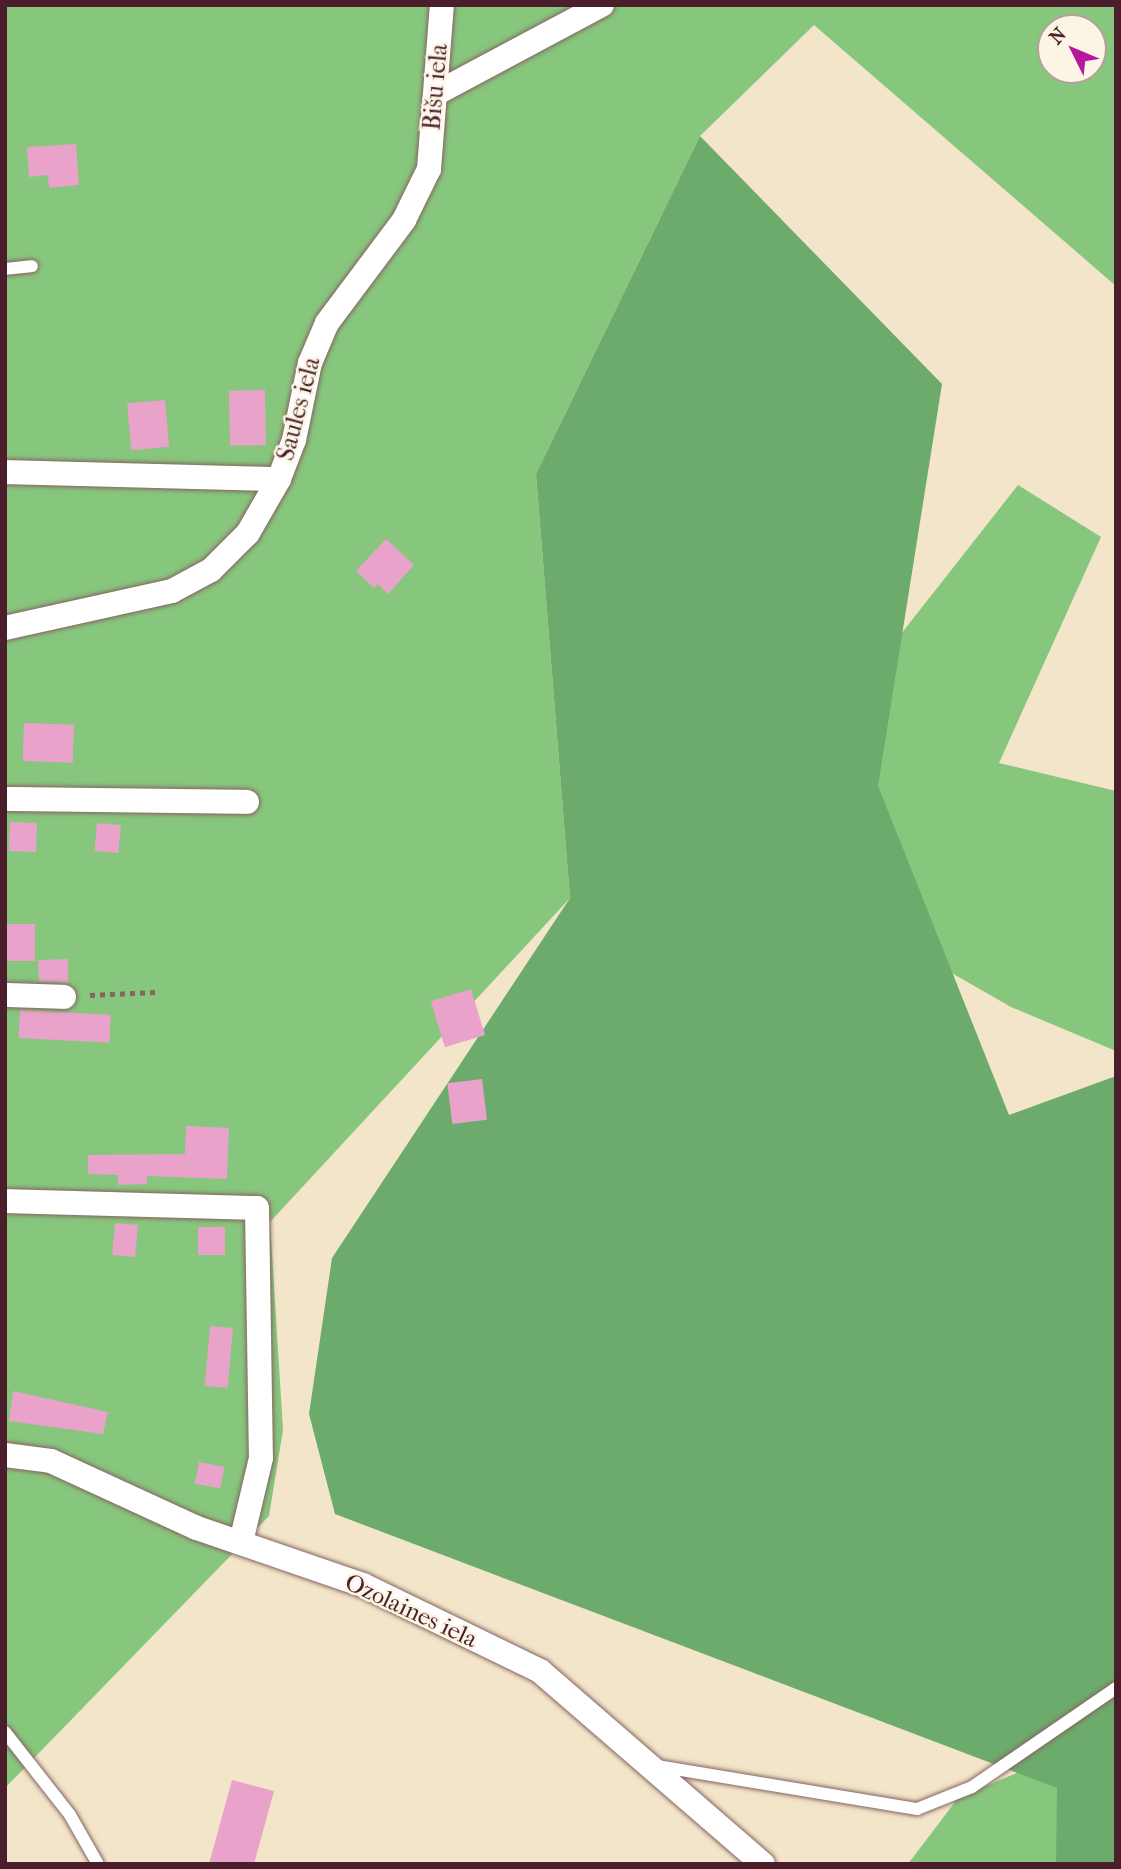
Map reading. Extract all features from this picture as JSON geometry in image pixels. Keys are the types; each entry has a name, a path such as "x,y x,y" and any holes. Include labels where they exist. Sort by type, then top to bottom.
{"street":[{"name":"Bišu iela","path":"429,169 442,5"},
{"path":"437,93 602,5"},
{"name":"Saules iela","path":"5,628 172,592 211,570 248,533 279,479 294,440 310,363 327,323 404,220 429,169"},
{"path":"5,472 279,479"},
{"path":"5,799 247,802"},
{"path":"5,995 64,996"},
{"path":"5,1201 257,1208 261,1458 240,1542"},
{"name":"Ozolaines iela","path":"5,1455 51,1461 197,1528 363,1585 540,1671 643,1764 763,1864"}],"lane":[{"path":"5,268 32,265"},
{"path":"643,1764 917,1809 972,1787 1116,1688"},
{"path":"5,1732 70,1815 98,1864"}],"path":[{"path":"64,996 156,992"}],"green space":[{"path":"5,5 1116,5 1116,286 814,25 700,136 536,474 570,898 270,1222 283,1430 269,1516 5,1788"},
{"path":"700,136 942,384 878,786 1009,1115 1116,1076 1116,1864 1056,1864 1057,1788 335,1514 309,1414 332,1258 570,898 536,474"},
{"path":"1018,485 1101,537 999,763 1116,791 1116,1051 1011,1007 733,848"},
{"path":"1033,1766 1116,1826 1116,1864 908,1864 958,1798"}],"building":[{"path":"76,144 79,185 49,188 48,175 29,177 27,147"},
{"path":"265,390 266,445 230,446 229,391"},
{"path":"165,400 169,447 131,450 127,403"},
{"path":"386,539 414,565 388,594 378,584 374,588 356,571"},
{"path":"24,723 74,725 73,763 23,761"},
{"path":"10,822 37,823 36,852 9,851"},
{"path":"97,823 121,825 118,853 95,851"},
{"path":"5,924 35,924 35,961 5,961"},
{"path":"68,959 68,983 39,981 38,960"},
{"path":"471,989 485,1035 445,1047 431,1001"},
{"path":"20,1010 111,1015 109,1043 19,1038"},
{"path":"482,1079 487,1120 452,1124 447,1083"},
{"path":"186,1126 229,1128 227,1179 147,1176 147,1184 118,1185 118,1175 88,1174 88,1155 185,1154"},
{"path":"115,1223 138,1225 135,1257 112,1255"},
{"path":"198,1227 225,1227 225,1255 198,1255"},
{"path":"210,1326 233,1328 228,1388 205,1386"},
{"path":"13,1391 108,1412 103,1434 9,1421"},
{"path":"199,1462 225,1467 220,1489 195,1484"},
{"path":"232,1780 274,1791 254,1864 209,1864"}]}
